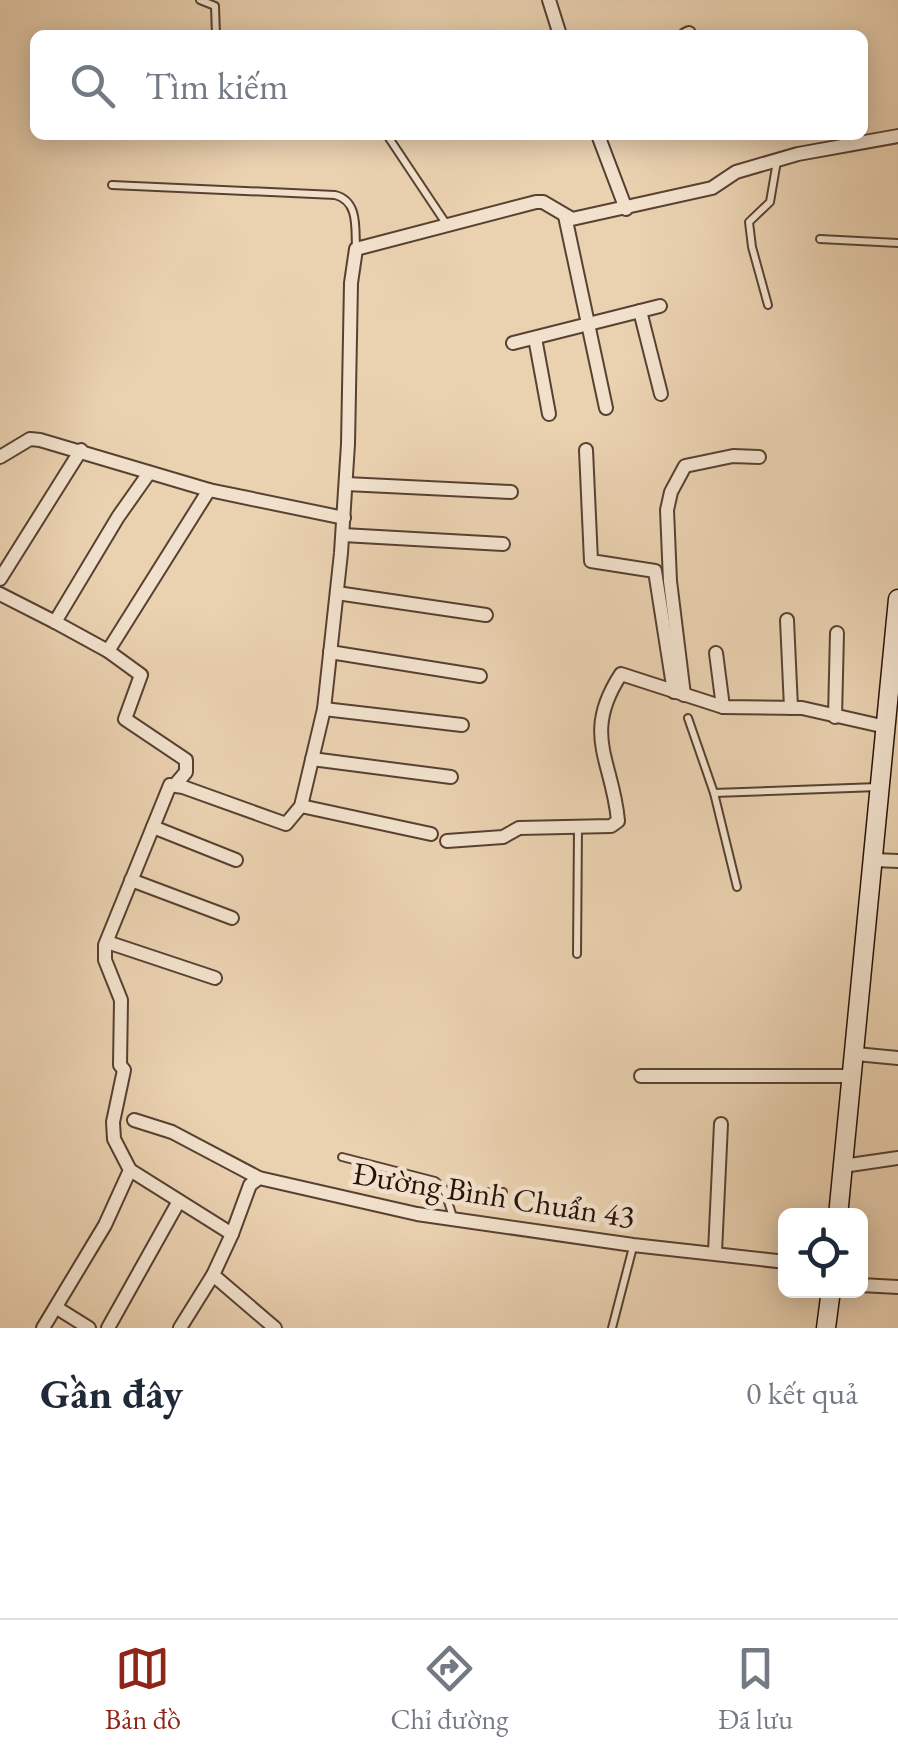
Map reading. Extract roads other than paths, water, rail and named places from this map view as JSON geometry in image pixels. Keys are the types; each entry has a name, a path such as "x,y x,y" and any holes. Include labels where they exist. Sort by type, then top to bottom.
{"main road":[{"path":"839,1208 898,599"},
{"path":"826,1328 830,1298"}],"street":[{"path":"549,0 558,30"},
{"path":"232,1234 130,1170 114,1138 113,1122 124,1070 120,1065 121,1000 104,960 107,942 170,785 286,824 301,806 324,709 343,535 351,284 356,249 536,202 572,219 626,209 712,188 736,172 777,160 898,136"},
{"path":"600,140 626,209"},
{"path":"565,216 606,408"},
{"path":"513,344 660,306"},
{"path":"640,311 661,394"},
{"path":"535,338 549,414"},
{"path":"0,457 30,438 209,490 344,518"},
{"path":"0,579 81,450"},
{"path":"586,450 591,560 655,571 679,694"},
{"path":"679,694 670,581 671,492 684,466 733,456 759,457"},
{"path":"55,622 118,516 150,473"},
{"path":"346,484 511,492"},
{"path":"108,650 209,490"},
{"path":"343,535 502,544"},
{"path":"337,592 486,616"},
{"path":"0,594 108,650 141,675 125,719 186,760 186,772 175,785"},
{"path":"786,620 792,708"},
{"path":"835,716 837,633"},
{"path":"330,652 480,676"},
{"path":"716,654 723,707"},
{"path":"447,841 503,838 519,828 611,826 618,821 599,734 617,680 626,674 723,707 792,708 886,727"},
{"path":"324,709 462,726"},
{"path":"312,759 451,778"},
{"path":"301,806 431,834"},
{"path":"153,827 236,860"},
{"path":"874,860 898,861"},
{"path":"132,880 232,918"},
{"path":"107,942 215,978"},
{"path":"856,1054 898,1058"},
{"path":"641,1076 853,1076"},
{"name":"Đường Bình Chuẩn 43","path":"134,1120 172,1132 259,1178 417,1214 633,1246 778,1261"},
{"path":"715,1252 721,1124"},
{"path":"843,1166 898,1158"},
{"path":"43,1328 105,1226 130,1170"},
{"path":"180,1328 213,1274 250,1186 259,1178"},
{"path":"108,1328 180,1201"},
{"path":"213,1274 275,1328"},
{"path":"868,1285 898,1287"},
{"path":"57,1308 89,1328"}],"lane":[{"path":"200,0 215,6 216,30"},
{"path":"390,140 448,226"},
{"path":"768,305 749,222 770,202 777,160"},
{"path":"112,185 335,195 352,204 356,249"},
{"path":"820,239 898,244"},
{"path":"688,718 714,793 736,886"},
{"path":"714,793 879,787"},
{"path":"577,954 578,827"},
{"path":"342,1157 435,1181 449,1200 453,1217"},
{"path":"449,1200 480,1192 503,1192"},
{"path":"612,1328 633,1246"}]}
